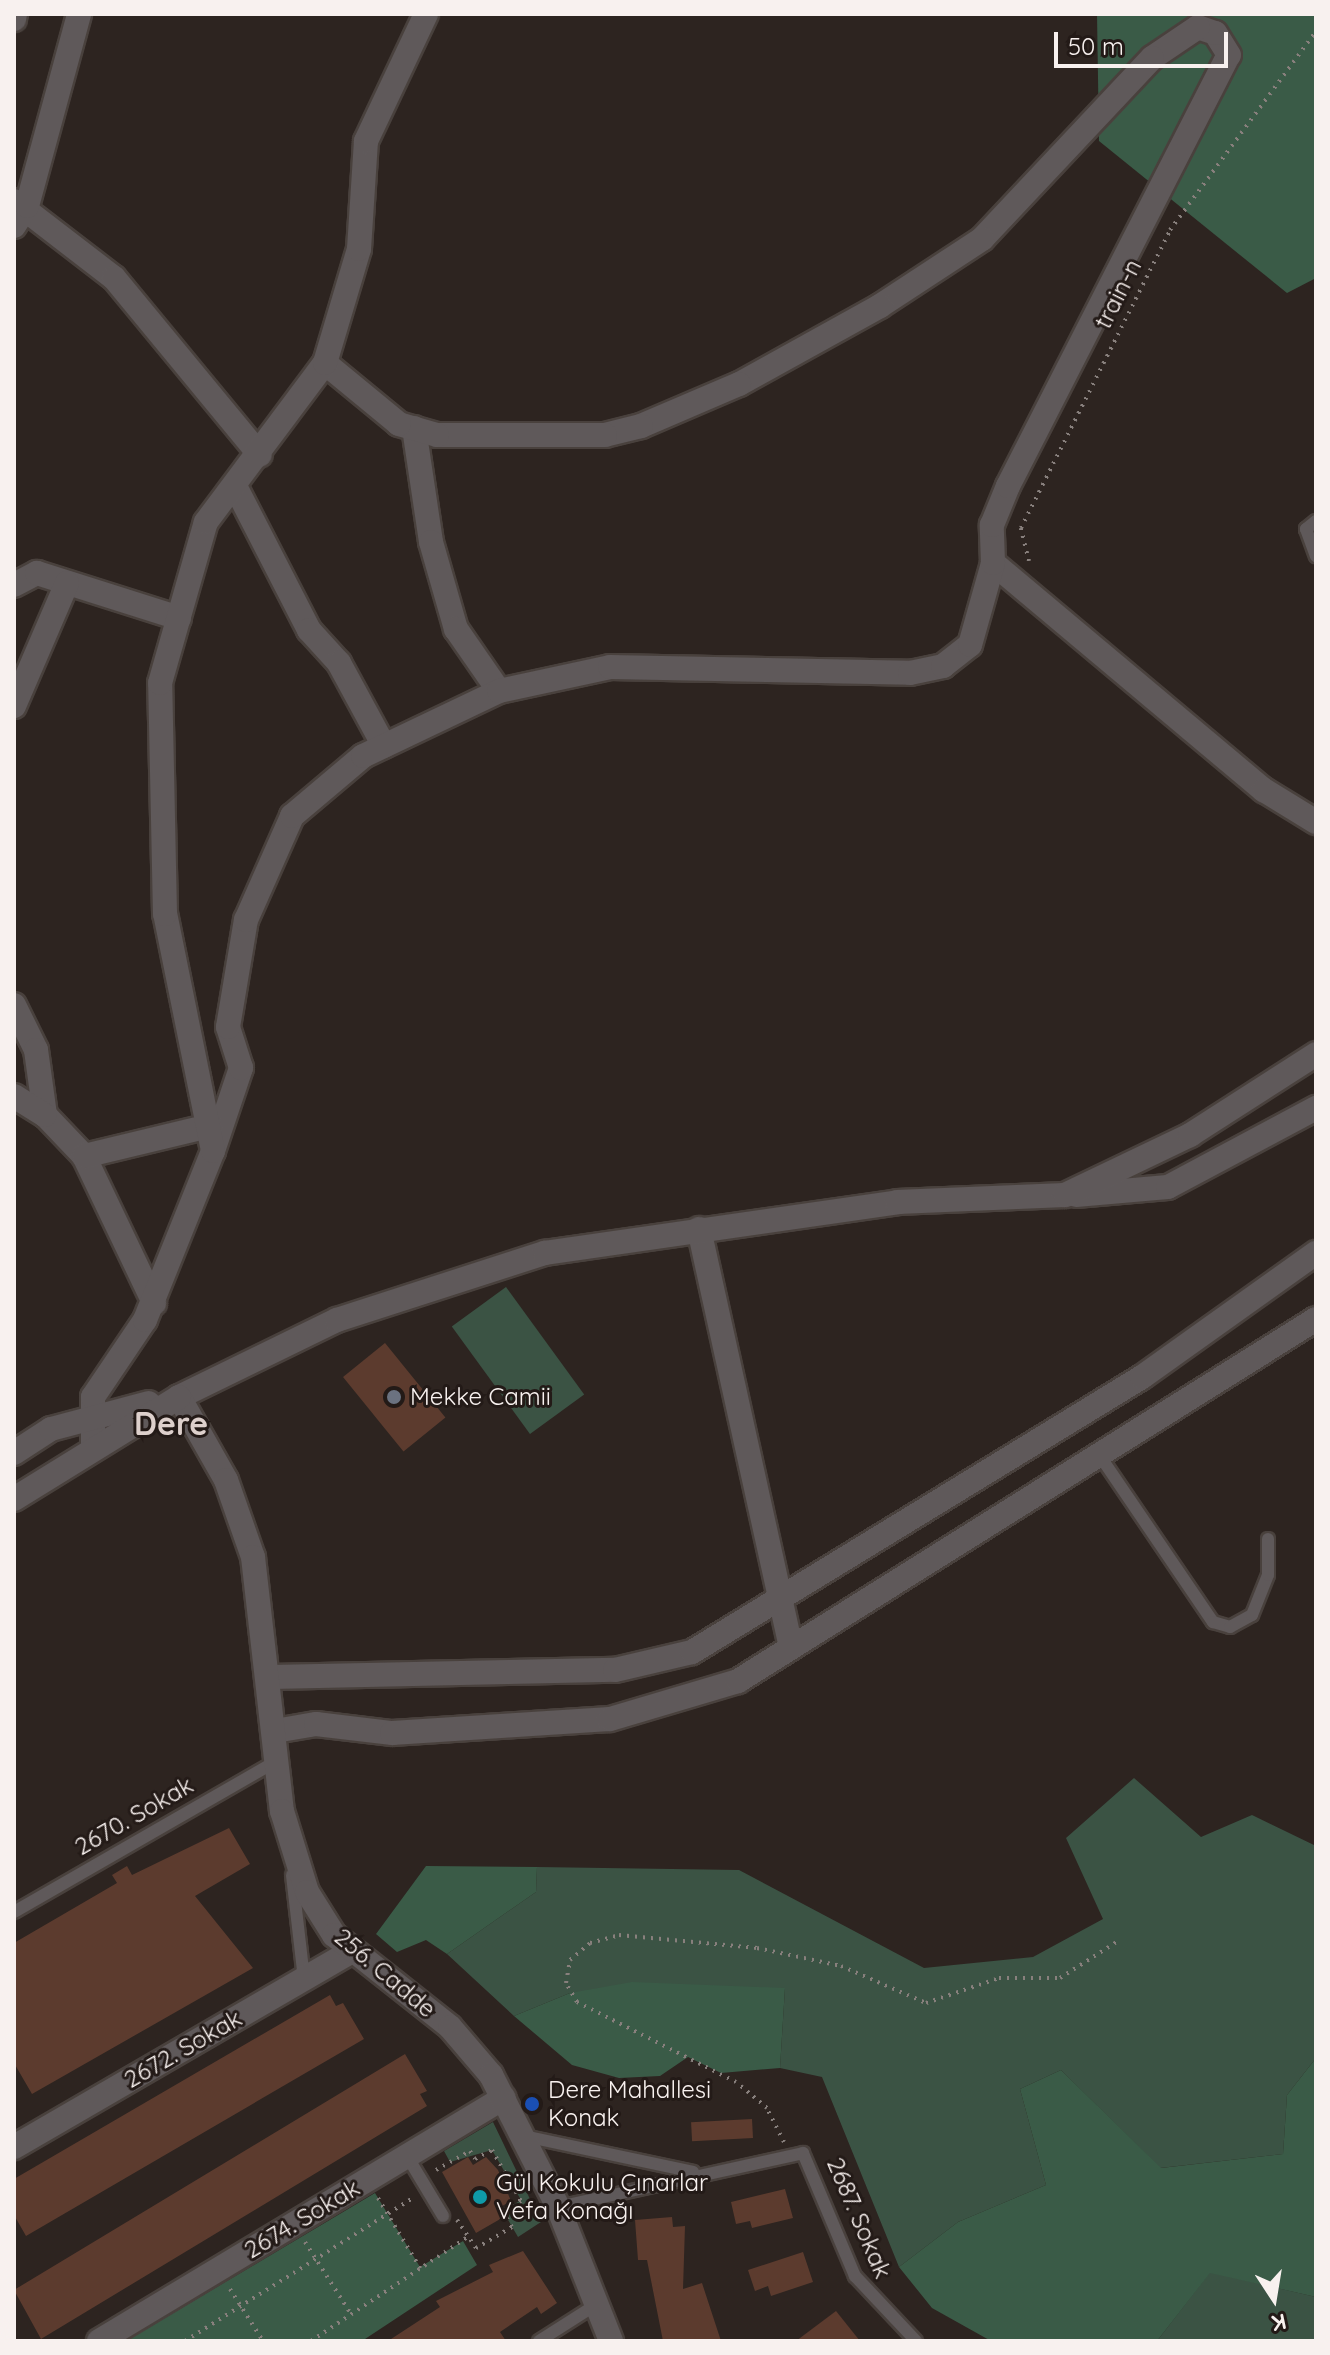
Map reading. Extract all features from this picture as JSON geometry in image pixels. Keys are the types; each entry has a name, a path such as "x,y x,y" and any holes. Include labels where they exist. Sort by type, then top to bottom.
{"street":[{"path":"79,14 18,211 114,278 260,455"},
{"path":"213,1151 165,914 160,683 206,522 260,455 325,363 359,249 366,141 426,14"},
{"path":"93,1445 89,1416 102,1377 154,1303 213,1151 241,1068 228,1027 246,920 292,816 384,746 499,691 610,667 800,676 943,666 970,645 993,563 992,525 1008,486 1229,55 1215,33 1198,27 1152,58 982,239 880,306 739,384 605,435 437,435 414,428 325,363"},
{"path":"414,428 431,542 456,629 499,691"},
{"path":"235,486 309,630 339,663 384,746"},
{"path":"993,563 1264,790 1316,822"},
{"path":"14,585 37,573 179,618"},
{"path":"14,706 67,583"},
{"path":"14,1007 36,1050 45,1115"},
{"path":"1065,1195 1190,1135 1316,1054"},
{"path":"14,1096 45,1115 84,1156 154,1303"},
{"path":"14,1499 93,1445 179,1397 337,1320 545,1253 897,1202 1168,1187 1316,1108"},
{"path":"84,1156 209,1126"},
{"path":"699,1229 791,1647"},
{"path":"271,1677 484,1677 640,1667 720,1641 780,1597 1142,1377 1316,1253"},
{"path":"275,1731 316,1724 392,1733 610,1719 738,1681 1316,1319"},
{"path":"14,1453 39,1434 89,1416 179,1397"},
{"name":"256. Cadde","path":"179,1397 244,1525 271,1677 277,1761 288,1843 319,1913 351,1952 465,2042 504,2098 558,2207 611,2341"},
{"name":"2672. Sokak","path":"14,2147 351,1952"},
{"name":"2674. Sokak","path":"99,2341 504,2098"}],"lane":[{"path":"1316,521 1306,529 1316,556"},
{"path":"1100,1456 1213,1622 1230,1627 1252,1615 1268,1575 1268,1539"},
{"name":"2670. Sokak","path":"14,1912 277,1761"},
{"path":"288,1843 304,1979"},
{"name":"2687. Sokak","path":"524,2136 700,2173"},
{"name":"2687. Sokak","path":"558,2207 788,2152 808,2157 868,2295 916,2341"},
{"path":"407,2156 443,2216"},
{"path":"539,2341 597,2304"}],"path":[{"name":"train-n","path":"1037,600 1021,528 1170,230 1316,31"},
{"path":"788,2152 767,2108 736,2082 577,2002 566,1974 578,1951 604,1938 641,1934 757,1948 841,1966 926,2003 999,1978 1060,1978 1118,1941"},
{"path":"185,2341 387,2214 470,2151 475,2159 492,2150 521,2201 503,2211 512,2227 476,2248 461,2222 443,2216"},
{"path":"375,2193 420,2268"},
{"path":"311,2341 469,2236"},
{"path":"301,2237 351,2314"},
{"path":"225,2282 263,2341"}],"green space":[{"path":"1097,14 1316,14 1316,278 1287,293 1099,141"},
{"path":"506,1287 584,1395 530,1434 452,1326"},
{"path":"1134,1778 1201,1837 1252,1815 1316,1846 1316,2058 1287,2095 1283,2154 1160,2168 1061,2070 1020,2089 1046,2185 958,2222 899,2267 822,2077 780,2068 785,1988 570,1993 514,2016 447,1954 536,1892 537,1867 739,1870 924,1968 1033,1957 1103,1919 1066,1838"},
{"path":"426,1866 537,1867 536,1892 447,1954 426,1940 397,1952 376,1934"},
{"path":"632,1982 785,1988 780,2068 721,2073 688,2057 660,2076 619,2078 572,2065 514,2016 570,1993"},
{"path":"1316,2058 1316,2297 1210,2273 1157,2341 991,2341 932,2308 899,2267 958,2222 1046,2185 1020,2089 1061,2070 1161,2168 1283,2154 1287,2095"},
{"path":"493,2122 541,2222 518,2237 503,2211 521,2200 492,2150 450,2162 444,2151"},
{"path":"375,2193 420,2267 463,2241 477,2265 362,2341 126,2341"},
{"path":"1210,2272 1316,2297 1316,2341 1157,2341"}],"building":[{"name":"Mekke Camii","path":"385,1343 445,1418 403,1452 343,1377"},
{"path":"229,1828 250,1864 195,1896 253,1968 32,2094 14,2063 14,1943 117,1883 112,1875 127,1866 132,1875"},
{"path":"330,1995 336,2006 343,2003 364,2039 26,2236 14,2215 14,2179"},
{"path":"405,2054 427,2091 420,2094 427,2106 41,2339 14,2290"},
{"path":"752,2119 753,2138 692,2141 691,2122"},
{"name":"Gül Kokulu Çınarlar Vefa Konağı","path":"468,2157 473,2165 486,2157 498,2170 511,2201 497,2209 502,2218 476,2233 442,2172"},
{"path":"785,2189 793,2218 752,2228 750,2221 736,2224 731,2202"},
{"path":"672,2217 673,2227 685,2226 683,2289 702,2283 721,2341 663,2341 647,2260 638,2260 635,2220"},
{"path":"523,2251 557,2303 541,2314 537,2307 500,2332 506,2341 388,2341 440,2307 436,2301 493,2272 489,2265"},
{"path":"803,2252 813,2282 771,2296 768,2286 755,2291 748,2270"},
{"path":"836,2311 860,2341 796,2341"}],"place":[{"name":"Mekke Camii","path":"394,1397"},
{"name":"Dere Mahallesi Konak","path":"532,2104"},
{"name":"Gül Kokulu Çınarlar Vefa Konağı","path":"480,2197"}],"district":[{"name":"Dere","path":"171,1423"}]}
